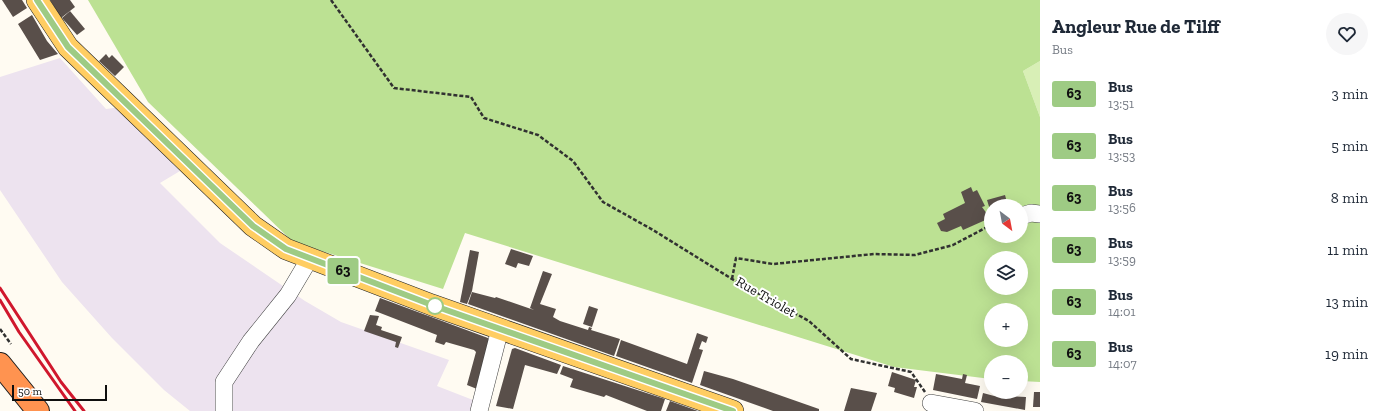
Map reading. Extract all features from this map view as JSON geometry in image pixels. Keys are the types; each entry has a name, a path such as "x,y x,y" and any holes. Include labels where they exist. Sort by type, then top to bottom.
{"highway":[{"path":"0,364 38,411"},
{"path":"0,388 19,411"}],"main road":[{"path":"37,0 68,47 248,221 286,249 500,329 733,411"}],"street":[{"path":"1028,214 1040,214"},
{"path":"224,411 224,382 251,341 288,295 310,258"},
{"path":"478,411 500,329"},
{"path":"931,402 975,411"}],"path":[{"path":"331,0 394,88 471,97 484,118 538,135 573,161 603,202 653,230 732,279"},
{"name":"Rue Triolet","path":"931,402 912,372 852,359 809,321 732,279 736,258 773,264 874,254 915,255 953,244 984,228"},
{"path":"0,329 11,344"}],"shaded area":[{"path":"60,58 106,109 121,107 180,171 160,183 220,243 305,301 341,322 449,360 437,386 473,400 470,411 190,411 164,390 112,338 62,282 0,190 0,77"}],"green space":[{"path":"88,0 1040,0 1040,61 1023,71 1040,117 1040,382 1028,381 1028,355 984,355 984,378 894,367 465,233 443,289 293,242 148,102"},
{"path":"1040,61 1040,117 1023,71"}],"building":[{"path":"2,0 22,0 27,8 13,17"},
{"path":"50,0 70,0 75,7 61,18"},
{"path":"70,11 85,29 77,35 62,18"},
{"path":"32,15 47,41 58,54 40,60 18,24"},
{"path":"106,54 109,58 112,55 124,67 115,76 99,61"},
{"path":"971,187 973,192 977,190 984,204 984,206 982,207 984,210 984,221 963,230 961,226 947,232 941,231 937,223 945,219 943,214 965,203 961,192"},
{"path":"1005,195 1006,199 991,199"},
{"path":"511,249 533,256 529,266 518,263 516,268 505,264"},
{"path":"470,250 479,252 472,291 467,304 460,302"},
{"path":"543,271 552,274 540,304 556,309 553,317 560,321 588,330 589,327 592,328 591,330 620,339 614,356 468,304 472,292 496,297 534,310 530,308"},
{"path":"380,298 488,338 489,345 477,389 467,385 476,352 474,350 446,342 444,345 435,342 437,335 375,311"},
{"path":"589,306 598,309 592,327 583,324"},
{"path":"370,315 379,316 376,325 382,327 381,330 402,337 398,348 395,347 396,342 364,331"},
{"path":"697,333 708,337 706,343 702,341 699,349 703,350 692,383 616,356 621,340 687,364"},
{"path":"515,348 561,365 557,374 525,365 513,409 496,406 512,349"},
{"path":"563,366 665,399 661,411 647,411 606,395 604,397 570,387 573,379 560,374"},
{"path":"704,371 733,379 819,409 819,411 773,411 700,385"},
{"path":"892,372 916,380 914,387 917,387 914,398 894,392 895,388 888,386"},
{"path":"936,374 962,379 963,374 967,375 965,383 980,386 977,399 933,390"},
{"path":"851,388 877,393 871,411 844,411"},
{"path":"1034,392 1040,392 1040,407 1033,407"},
{"path":"983,393 984,399 1026,399 1025,410 981,402"},
{"path":"670,401 698,411 666,411"}],"railway":[{"path":"0,288 61,382 84,411"},
{"path":"0,300 19,332 75,411"}],"bus line":[{"name":"63","path":"37,0 68,47 253,226 286,249 432,305 733,411"}]}
